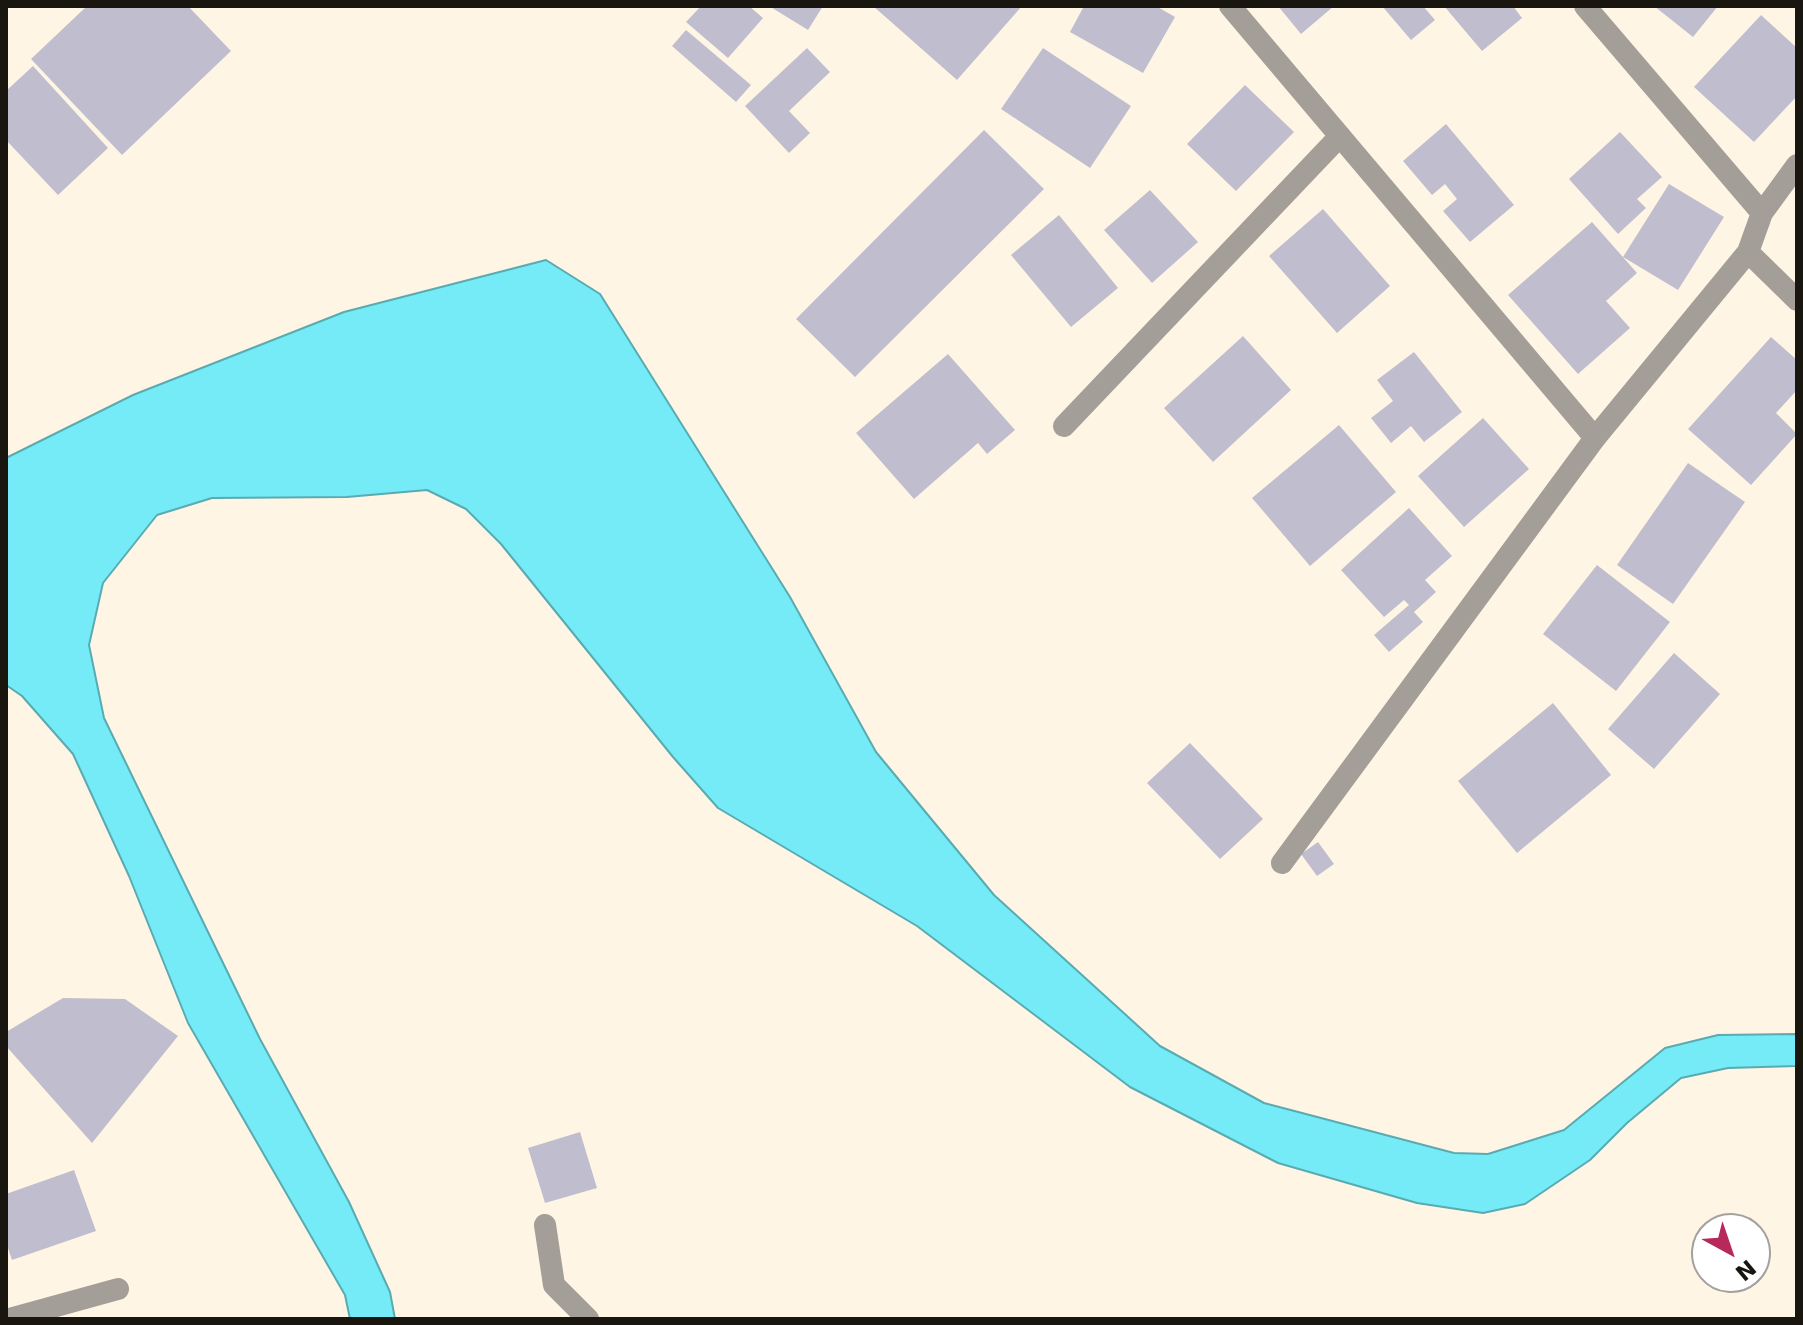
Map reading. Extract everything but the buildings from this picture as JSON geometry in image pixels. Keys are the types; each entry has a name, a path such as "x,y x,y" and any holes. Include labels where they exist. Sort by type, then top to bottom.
{"street":[{"path":"1230,6 1595,438"},
{"path":"1585,6 1762,213"},
{"path":"1064,426 1340,136"},
{"path":"1282,863 1595,438 1748,252 1762,213 1797,165"},
{"path":"1748,252 1797,300"},
{"path":"545,1225 554,1285 588,1319"},
{"path":"9,1319 118,1289"}],"water":[{"path":"546,260 600,294 790,597 876,752 994,895 1160,1046 1264,1103 1454,1153 1488,1154 1564,1130 1665,1048 1718,1035 1797,1034 1797,1066 1728,1068 1681,1078 1627,1123 1590,1160 1525,1204 1483,1213 1417,1203 1278,1163 1130,1087 917,926 718,808 501,544 466,509 427,490 347,497 212,498 157,515 103,583 89,645 104,718 260,1039 349,1202 390,1292 395,1319 350,1319 345,1295 188,1023 129,876 73,754 22,696 6,685 6,458 133,395 344,312"}]}
